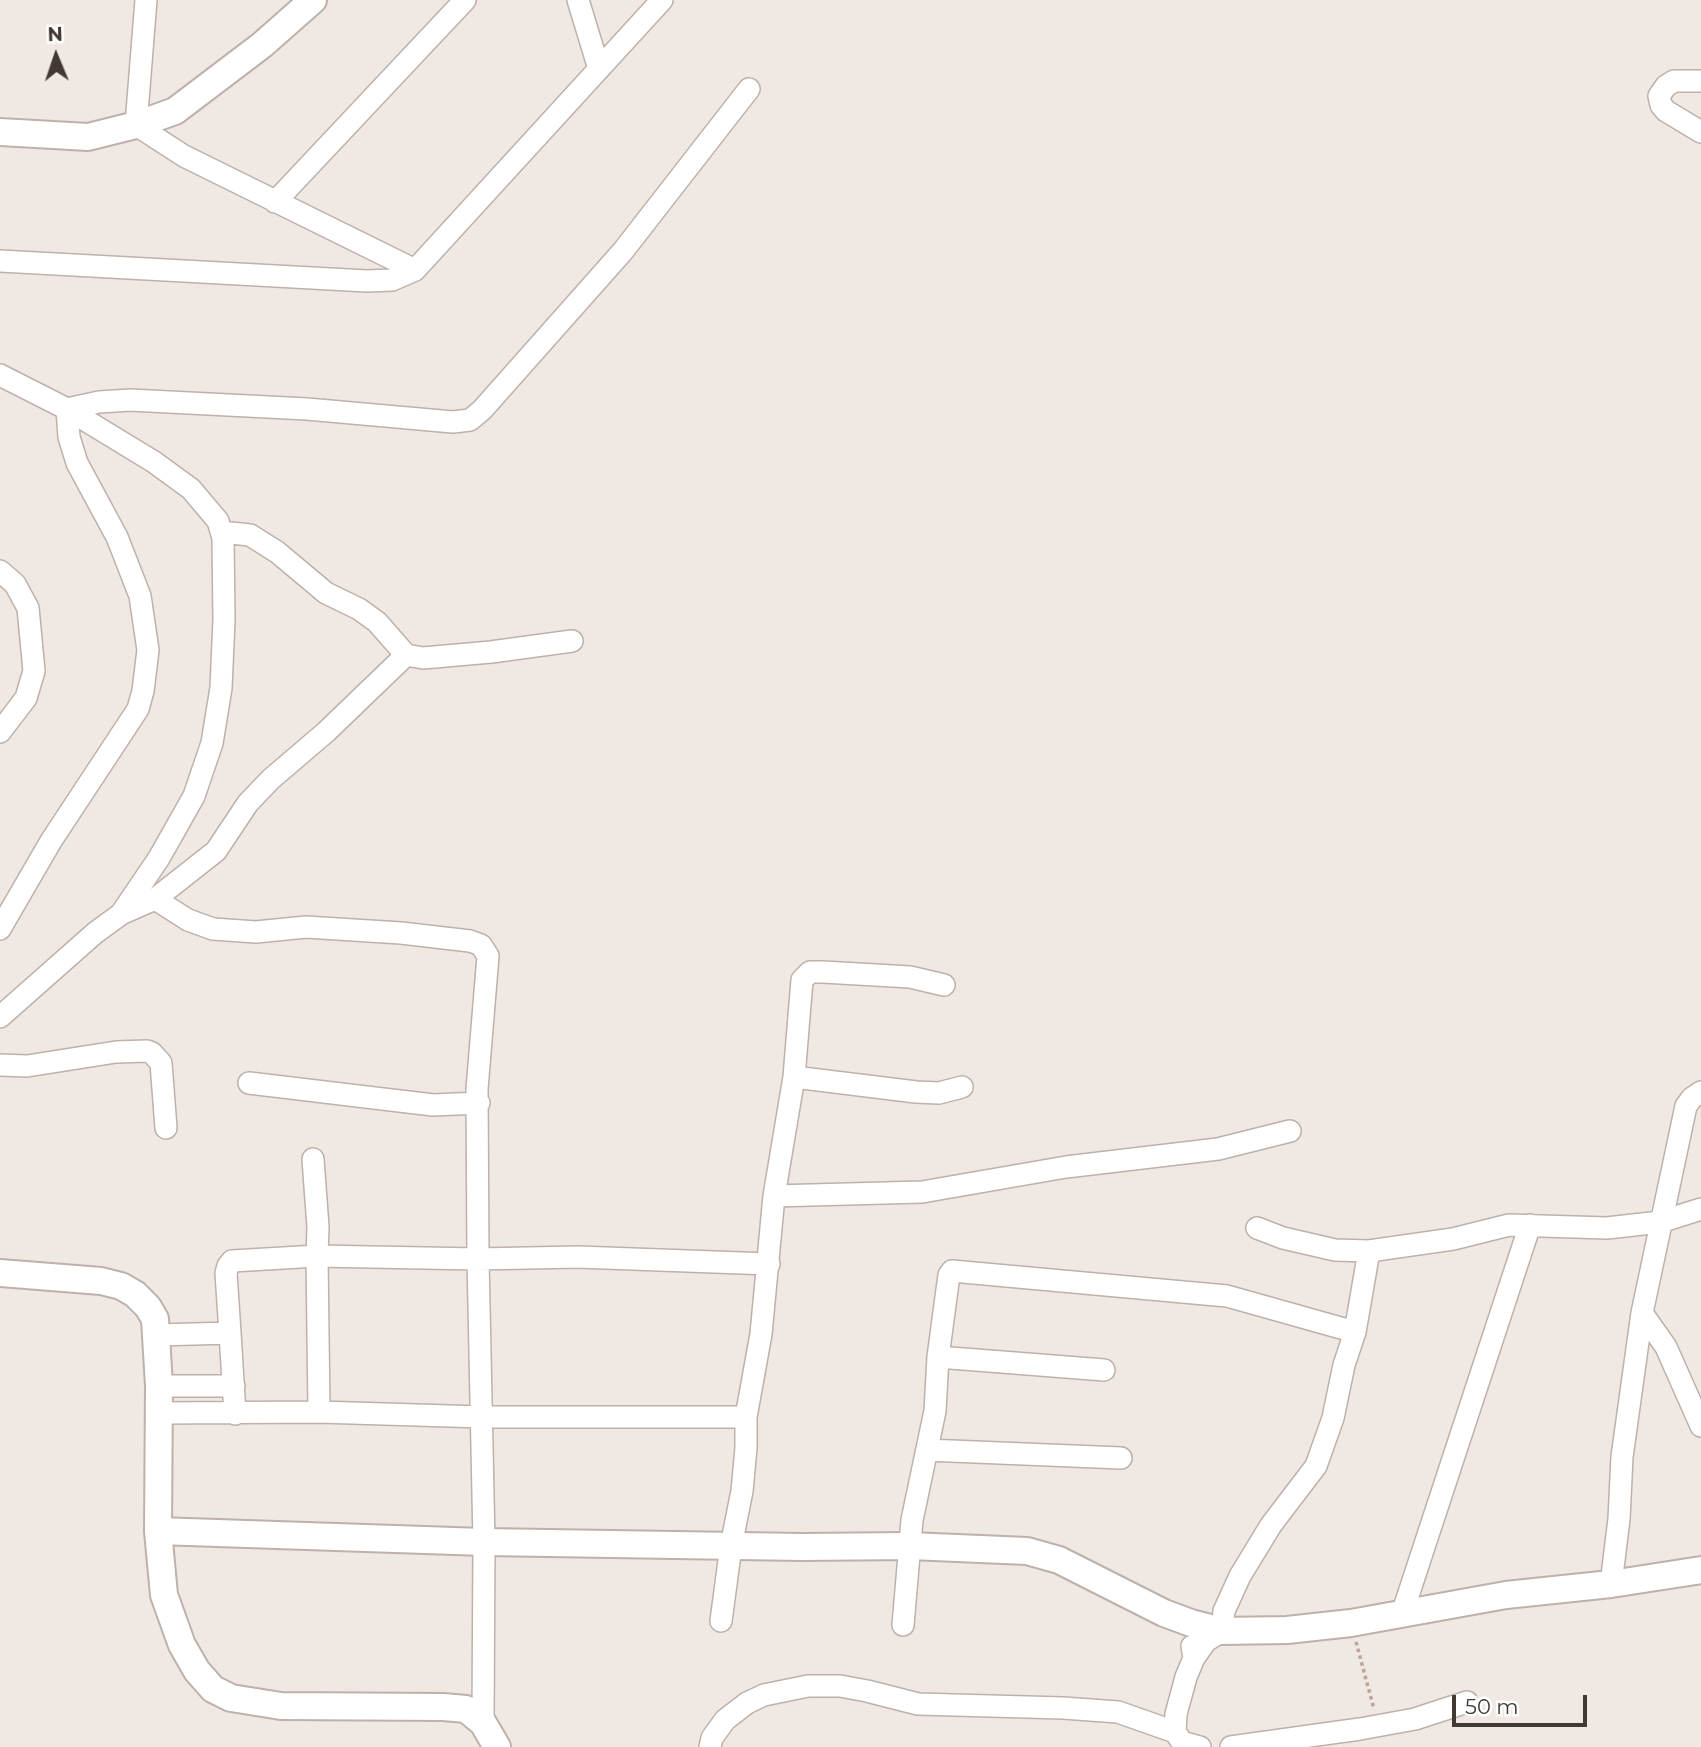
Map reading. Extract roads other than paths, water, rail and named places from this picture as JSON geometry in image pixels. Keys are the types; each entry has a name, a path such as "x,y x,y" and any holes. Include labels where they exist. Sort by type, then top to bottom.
{"street":[{"path":"136,125 146,0"},
{"path":"0,132 88,137 136,125 175,111 262,45 313,0"},
{"path":"275,202 465,0"},
{"path":"579,0 599,69"},
{"path":"0,261 368,281 391,280 415,270 662,0"},
{"path":"1701,81 1675,81 1666,86 1660,96 1661,105 1666,111 1701,132"},
{"path":"67,409 99,402 130,400 307,409 453,422 470,420 482,410 623,251 748,89"},
{"path":"136,125 184,156 415,270"},
{"path":"0,375 67,409 191,488 218,521 223,538 221,688 212,743 194,796 159,858 121,914"},
{"path":"0,929 51,841 138,709 144,691 148,650 140,596 117,537 77,463 69,437 67,409"},
{"path":"223,538 231,533 240,533 250,535 268,546 326,593 359,609 377,622 406,654 423,658 437,657 572,641"},
{"path":"0,571 15,584 28,608 34,671 26,698 0,732"},
{"path":"0,1017 95,933 121,914 155,899 216,851 248,803 271,779 317,741 406,654"},
{"path":"155,899 188,920 223,930 256,932 306,927 401,933 470,941 481,945 488,956 477,1089 484,1542 483,1723"},
{"path":"721,1620 741,1491 747,1416 761,1334 774,1196 794,1077 802,980 810,972 910,977 944,985"},
{"path":"0,1065 27,1066 116,1052 147,1051 161,1063 166,1128"},
{"path":"794,1077 916,1092 939,1093 962,1087"},
{"path":"249,1083 433,1105 479,1103"},
{"path":"1611,1584 1619,1519 1622,1457 1642,1313 1686,1106 1701,1092"},
{"path":"774,1196 922,1192 1066,1167 1218,1149 1290,1131"},
{"path":"313,1159 318,1227 319,1412"},
{"path":"1257,1227 1283,1238 1335,1250 1369,1251 1453,1239 1509,1225 1607,1228 1660,1222 1701,1209"},
{"path":"1402,1614 1530,1225"},
{"path":"1222,1631 1224,1611 1240,1576 1271,1525 1316,1466 1333,1418 1344,1365 1355,1332 1369,1251"},
{"path":"235,1414 226,1273 232,1261 317,1256 478,1259 578,1257 769,1264"},
{"path":"903,1625 912,1521 935,1411 938,1357 949,1275 952,1271 1227,1296 1355,1332"},
{"path":"0,1273 101,1281 121,1286 135,1294 155,1319 159,1386 158,1531 164,1595 182,1645 197,1671 214,1689 230,1698 281,1706 466,1709 483,1723 497,1747"},
{"path":"1642,1313 1666,1347 1701,1426"},
{"path":"157,1335 230,1333"},
{"path":"938,1357 1104,1370"},
{"path":"159,1386 234,1386"},
{"path":"159,1413 319,1412 482,1417 747,1416"},
{"path":"927,1450 1121,1458"},
{"path":"158,1531 484,1542 989,1548 1045,1555 1164,1613 1222,1631 1287,1630 1352,1623 1506,1595 1611,1584 1701,1570"},
{"path":"1191,1623 1194,1658"},
{"path":"1175,1732 1186,1677 1194,1658 1206,1641 1222,1631"},
{"path":"710,1747 712,1738 725,1720 747,1703 764,1695 808,1686 840,1686 867,1690 918,1704 1118,1712 1175,1732 1182,1742 1200,1747"},
{"path":"1231,1747 1306,1742 1415,1718 1467,1702"}]}
